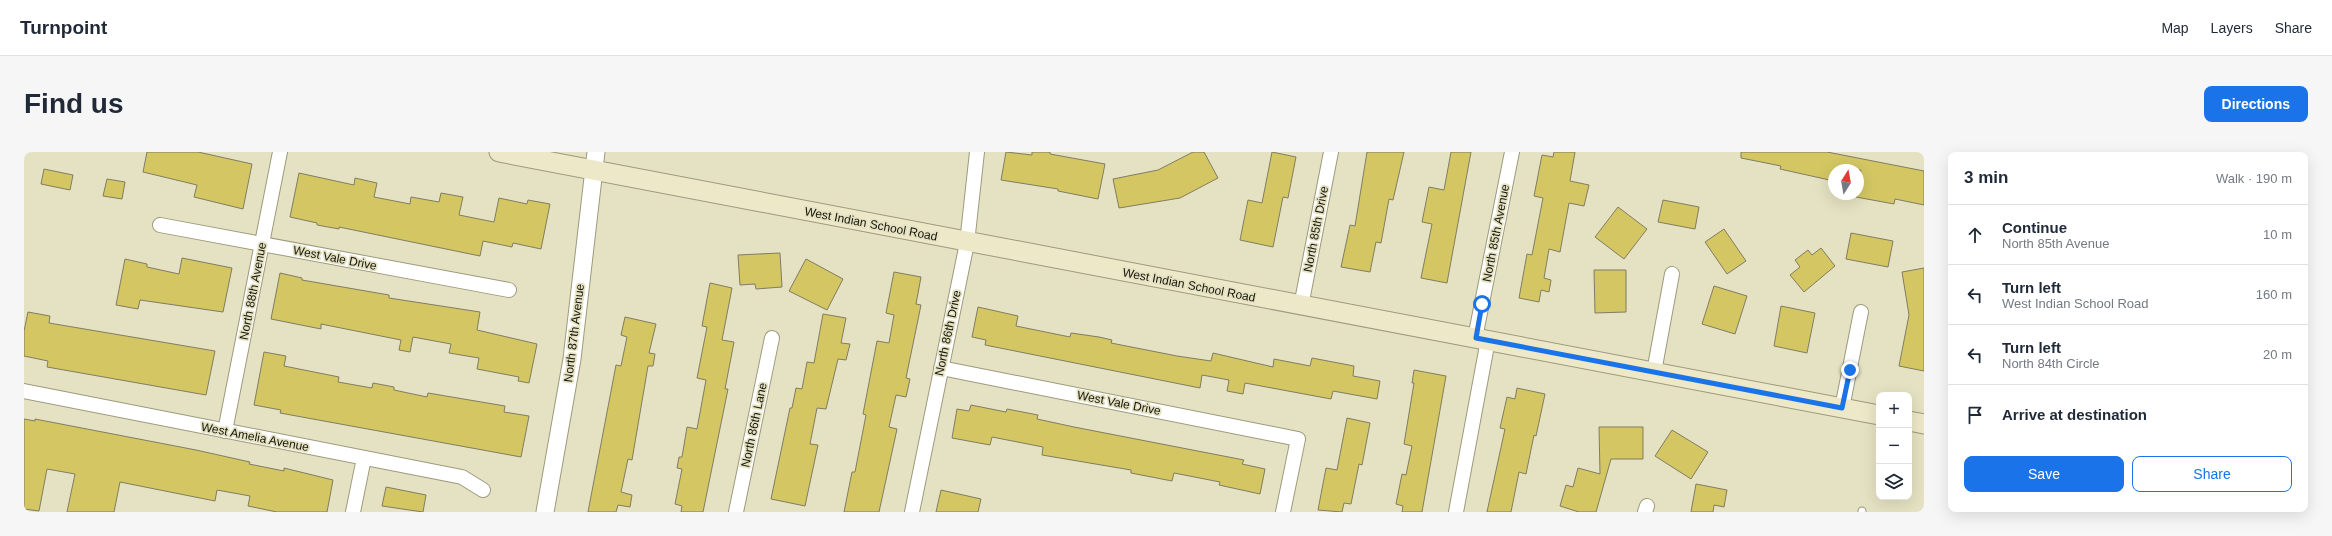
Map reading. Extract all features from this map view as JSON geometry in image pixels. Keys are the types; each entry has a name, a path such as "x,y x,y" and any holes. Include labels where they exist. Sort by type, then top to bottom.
{"main road":[{"name":"West Indian School Road","path":"499,152 594,161 967,243 1876,414"},
{"path":"1912,422 1924,424"}],"street":[{"name":"North 88th Avenue","path":"225,431 280,152"},
{"name":"North 86th Drive","path":"912,512 967,243 977,152"},
{"name":"North 85th Drive","path":"1301,306 1331,152"},
{"name":"North 85th Avenue","path":"1456,512 1512,152"},
{"name":"North 87th Avenue","path":"545,512 572,359 594,161"},
{"name":"West Vale Drive","path":"160,225 509,290"},
{"path":"1654,372 1672,274"},
{"path":"1842,408 1861,312"},
{"name":"North 86th Lane","path":"736,512 772,338"},
{"name":"West Vale Drive","path":"941,368 1298,439 1283,512"},
{"name":"West Amelia Avenue","path":"24,391 462,477 483,490"},
{"path":"353,512 364,458"}],"building":[{"path":"147,152 198,152 252,164 243,209 194,197 197,185 143,172"},
{"path":"1006,152 1032,155 1032,152 1050,152 1050,154 1105,164 1098,199 1058,191 1058,189 1001,180"},
{"path":"1193,152 1204,152 1218,178 1180,198 1119,208 1113,179 1158,170"},
{"path":"1272,152 1296,157 1288,198 1283,197 1273,247 1240,240 1248,200 1262,203"},
{"path":"1367,152 1404,152 1393,200 1389,199 1381,243 1376,242 1370,272 1341,267 1350,225 1355,226"},
{"path":"1451,152 1471,152 1447,283 1421,278 1432,224 1422,222 1429,187 1444,190"},
{"path":"1554,152 1575,152 1570,181 1589,185 1584,206 1569,203 1560,252 1549,249 1544,278 1551,280 1549,292 1541,290 1539,302 1519,298 1527,254 1532,255 1543,198 1534,196 1542,155 1553,157"},
{"path":"1741,152 1827,152 1924,171 1924,205 1895,199 1894,204 1864,198 1864,164 1828,164 1828,180 1780,169 1781,166 1741,158"},
{"path":"44,169 73,175 70,190 41,184"},
{"path":"299,173 354,185 355,178 377,183 374,197 410,204 411,197 439,202 441,193 463,197 459,215 494,222 499,198 527,204 528,200 550,204 541,249 513,243 512,247 483,241 480,256 339,227 339,229 317,225 317,223 290,217"},
{"path":"107,179 125,182 122,199 103,196"},
{"path":"1663,200 1699,207 1695,229 1658,222"},
{"path":"1618,207 1647,229 1624,259 1595,237"},
{"path":"1724,229 1746,261 1727,274 1705,242"},
{"path":"1851,233 1893,241 1888,267 1846,259"},
{"path":"1821,248 1835,266 1804,292 1790,275 1800,267 1795,260 1808,250 1812,255"},
{"path":"780,253 782,287 756,289 755,284 740,285 738,255"},
{"path":"182,258 232,268 223,312 140,300 138,309 116,305 125,259 147,264 147,267 179,274"},
{"path":"806,259 843,279 827,310 789,291"},
{"path":"1924,268 1924,371 1899,366 1909,315 1902,272"},
{"path":"1594,270 1626,270 1626,312 1595,313"},
{"path":"894,272 921,277 916,304 921,305 906,378 910,379 906,397 896,395 889,427 897,429 879,512 844,512 852,472 855,472 866,415 863,414 877,341 889,343 894,315 886,313"},
{"path":"280,273 302,278 302,280 389,295 389,298 480,312 477,330 537,344 529,383 518,381 519,377 477,369 479,358 449,353 451,344 413,337 410,352 399,350 401,340 321,324 321,329 271,319"},
{"path":"710,283 732,288 722,340 734,342 725,389 728,389 703,512 681,512 682,506 675,504 682,469 677,468 679,457 682,457 687,427 697,429 706,380 697,378 707,327 702,326"},
{"path":"1714,286 1747,296 1735,334 1702,324"},
{"path":"1781,306 1815,313 1807,353 1774,346"},
{"path":"978,307 1018,316 1016,326 1070,337 1071,333 1099,337 1112,340 1111,343 1177,356 1211,361 1213,353 1273,367 1274,359 1310,366 1312,358 1354,366 1353,376 1380,381 1377,399 1333,391 1331,399 1245,383 1243,394 1227,391 1229,380 1202,375 1200,388 985,345 986,340 972,337"},
{"path":"28,312 50,316 49,323 215,351 206,395 47,367 48,361 24,356 24,331"},
{"path":"823,314 846,318 841,343 850,344 846,360 838,359 826,409 817,408 810,444 818,445 805,506 771,499 790,408 792,408 796,388 802,389 807,362 814,363"},
{"path":"625,317 656,324 649,353 655,354 653,366 648,366 632,460 628,459 621,492 632,495 630,507 618,505 616,512 588,512 616,365 621,366 627,337 621,335"},
{"path":"264,352 286,356 284,366 339,377 338,382 372,388 373,383 394,387 394,390 427,397 428,393 505,406 504,412 529,416 521,457 280,413 281,410 254,405"},
{"path":"1414,370 1446,376 1422,512 1402,512 1403,506 1396,504 1402,474 1406,475 1412,446 1404,444 1414,383 1412,383"},
{"path":"1517,388 1545,394 1536,436 1534,435 1526,474 1519,472 1511,512 1487,512 1505,429 1500,428 1507,397 1515,399"},
{"path":"971,405 1006,412 1007,409 1038,415 1037,419 1244,460 1242,464 1265,469 1260,494 1219,485 1220,482 1174,473 1172,481 1131,473 1131,470 1042,455 1043,447 992,437 990,445 952,438 957,409 969,411"},
{"path":"1347,418 1370,423 1362,465 1359,464 1351,504 1344,503 1342,512 1318,510 1326,468 1337,470"},
{"path":"24,419 35,421 35,419 196,450 250,462 249,464 284,471 284,468 333,480 327,512 277,512 248,506 250,496 217,490 215,501 120,482 114,512 67,512 75,474 47,469 39,511 24,509"},
{"path":"1599,427 1643,427 1643,459 1611,459 1596,512 1579,512 1560,506 1566,485 1573,487 1578,468 1600,474"},
{"path":"1672,430 1708,452 1691,479 1655,456"},
{"path":"1696,484 1727,490 1724,507 1714,505 1713,512 1691,512"},
{"path":"386,487 426,495 423,512 382,506"},
{"path":"941,490 981,499 978,512 936,512"}],"route":[{"path":"1482,304 1476,338 1842,408 1850,370"}]}
